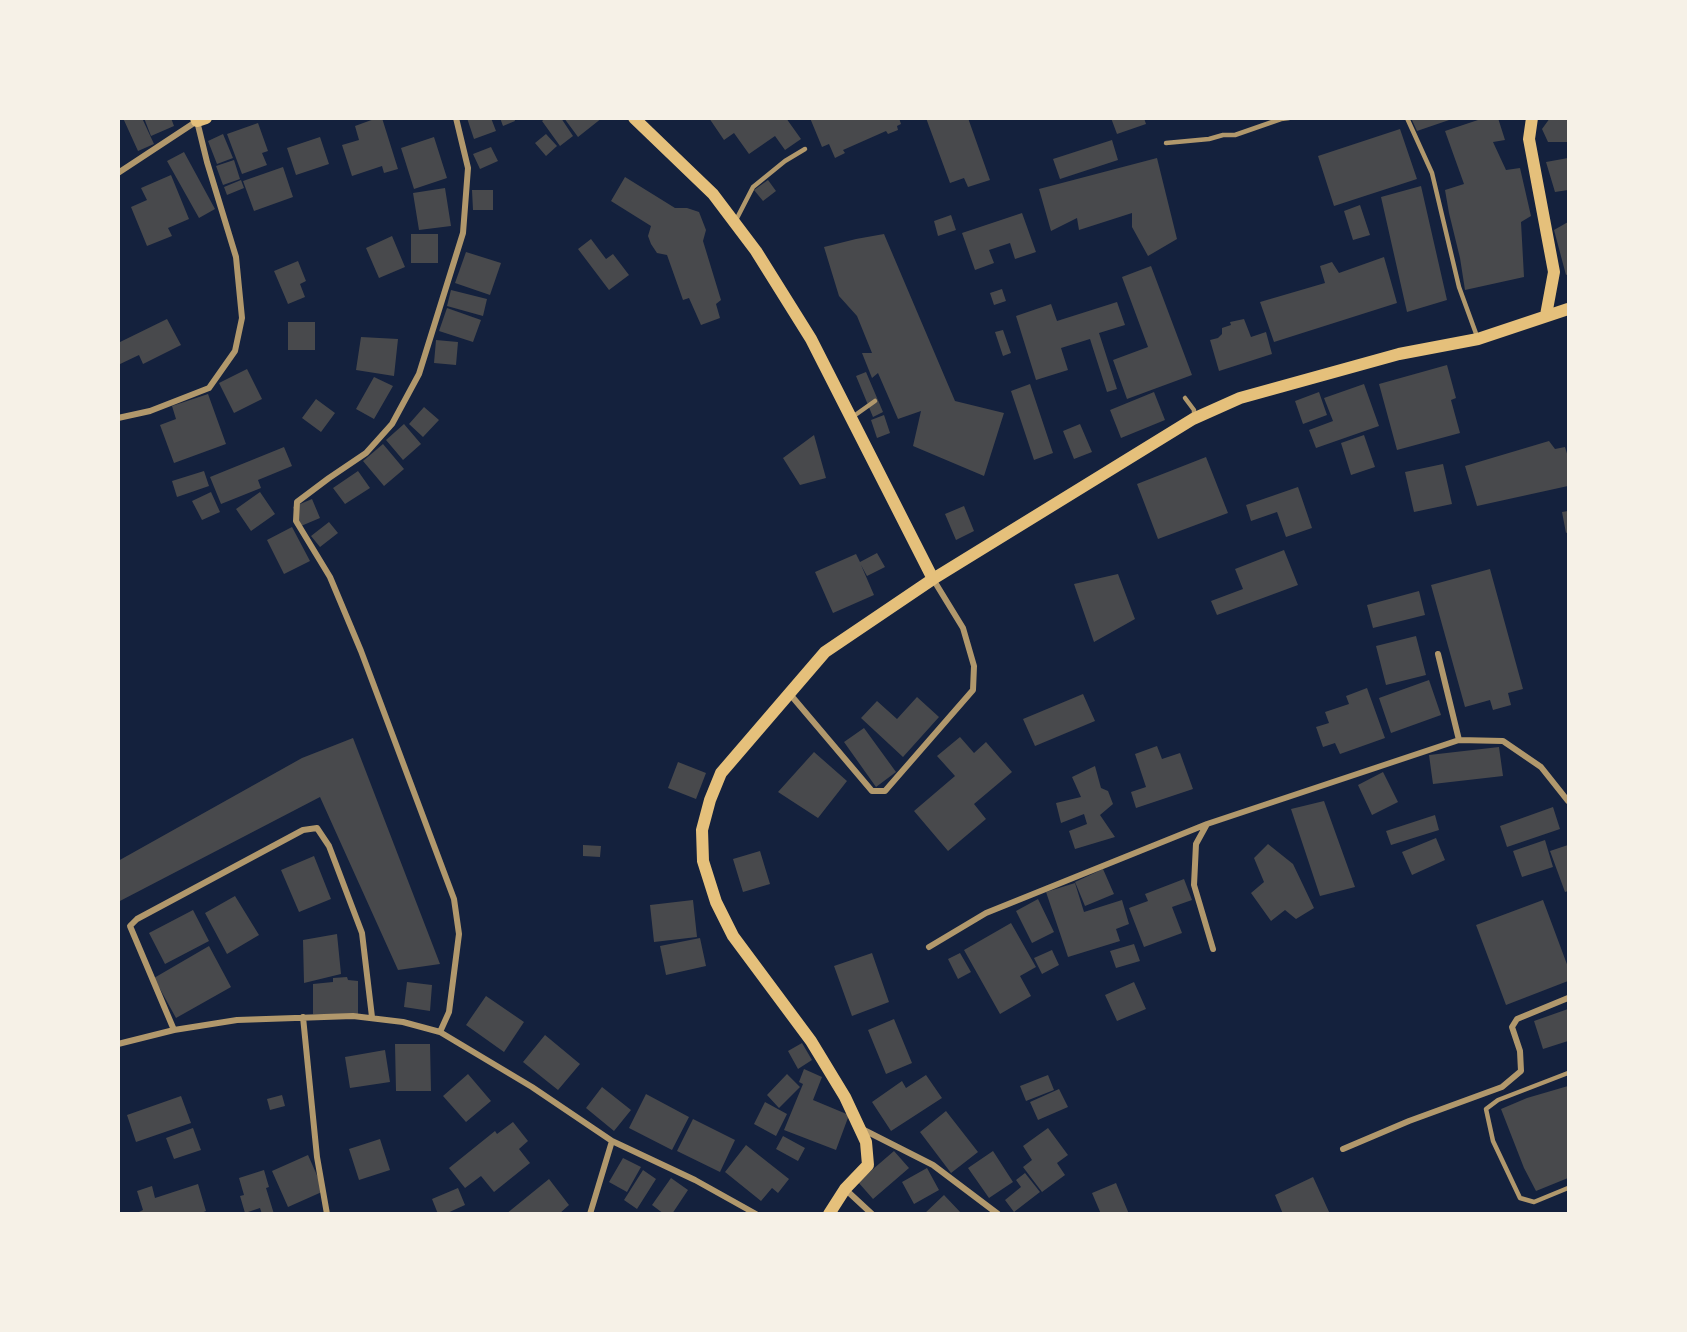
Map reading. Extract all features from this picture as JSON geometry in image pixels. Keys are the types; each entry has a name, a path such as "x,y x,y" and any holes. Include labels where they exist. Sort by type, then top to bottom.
{"main road":[{"path":"634,118 713,194 756,251 811,339 933,579"},
{"path":"1532,118 1530,147 1554,272 1546,315"},
{"path":"829,1214 845,1189 868,1165 866,1143 845,1097 811,1041 733,936 716,902 703,861 702,830 710,800 721,773 825,652 933,579 1193,419 1240,398 1399,354 1478,339 1569,309"}],"street":[{"path":"440,1032 449,1012 459,934 454,899 362,651 330,577 296,521 297,502 328,477 366,453 392,424 419,374 463,233 468,168 456,118"},
{"path":"118,173 200,120 207,162 236,257 242,318 235,351 209,388 150,411 118,418"},
{"path":"789,693 872,791 885,791 973,690 974,666 963,628 933,579"},
{"path":"1438,654 1459,740"},
{"path":"929,947 986,913 1207,824 1459,740 1503,741 1541,767 1569,801"},
{"path":"1207,824 1196,844 1194,885 1212,949"},
{"path":"174,1030 130,926 137,919 303,830 317,828 329,846 362,933 372,1017"},
{"path":"1343,1149 1409,1121 1502,1087 1521,1071 1520,1051 1512,1027 1517,1019 1569,998"},
{"path":"303,1017 317,1156 327,1212 319,1214"},
{"path":"118,1044 174,1030 237,1020 372,1017 403,1022 440,1032 532,1087 612,1141 695,1180 756,1214"},
{"path":"859,1128 933,1165 998,1214"},
{"path":"590,1214 612,1141"},
{"path":"845,1189 872,1214"}],"lane":[{"path":"1166,143 1235,135 1289,118"},
{"path":"1407,118 1432,173 1459,287 1478,339"},
{"path":"735,222 753,187 785,161 805,150"},
{"path":"1185,398 1194,410 1193,419"},
{"path":"851,418 875,400"},
{"path":"1569,1073 1498,1100 1486,1109 1493,1140 1520,1198 1534,1202 1569,1188"}],"building":[{"path":"123,118 142,118 154,144 138,151"},
{"path":"144,118 171,118 174,126 151,136"},
{"path":"382,118 398,169 384,173 382,166 352,176 342,145 359,140 355,126"},
{"path":"467,118 491,118 496,131 474,139"},
{"path":"500,118 514,118 515,121 503,126"},
{"path":"546,118 561,118 573,136 560,146 542,121"},
{"path":"564,118 602,118 578,137"},
{"path":"709,118 786,118 801,139 785,150 775,136 749,154 734,133 724,140"},
{"path":"810,118 899,118 901,124 897,126 898,130 888,134 886,131 843,150 845,153 835,158 829,144 822,147"},
{"path":"926,118 968,118 990,180 968,187 964,178 950,183"},
{"path":"1111,118 1144,118 1146,124 1117,134"},
{"path":"1411,118 1452,118 1452,119 1417,131"},
{"path":"1484,118 1498,118 1505,140 1493,142 1506,170 1520,168 1531,216 1521,222 1524,277 1465,290 1445,190 1464,184 1445,131"},
{"path":"1550,118 1568,118 1568,142 1548,142 1542,129"},
{"path":"258,123 268,151 262,153 267,165 242,174 227,134"},
{"path":"1400,129 1417,179 1334,206 1318,156"},
{"path":"223,134 233,158 217,164 208,141"},
{"path":"546,134 557,146 546,156 535,143"},
{"path":"320,137 329,164 296,175 287,148"},
{"path":"434,137 447,178 414,189 401,148"},
{"path":"1112,140 1118,160 1060,179 1053,159"},
{"path":"491,147 498,161 480,169 473,154"},
{"path":"184,152 215,209 199,218 167,161"},
{"path":"1157,158 1177,239 1148,256 1132,227 1132,213 1079,230 1077,218 1051,231 1039,189"},
{"path":"1568,158 1568,190 1555,192 1546,162"},
{"path":"234,160 240,179 223,185 216,166"},
{"path":"283,167 293,197 254,211 243,181"},
{"path":"171,175 189,219 168,228 172,236 147,246 131,207 147,200 141,188"},
{"path":"625,177 675,208 687,208 699,212 706,230 703,241 721,300 716,304 720,318 701,325 689,298 683,300 667,255 657,253 651,244 648,236 651,226 611,201"},
{"path":"241,180 244,188 227,195 224,187"},
{"path":"768,180 776,191 763,201 754,190"},
{"path":"1421,186 1447,300 1407,312 1381,197"},
{"path":"445,188 451,226 419,230 413,193"},
{"path":"472,190 493,190 493,210 473,210"},
{"path":"1360,205 1370,235 1353,240 1344,211"},
{"path":"1022,213 1036,252 1015,259 1010,243 989,250 994,263 975,270 962,233"},
{"path":"951,215 956,230 938,236 934,221"},
{"path":"1568,222 1568,274 1566,275 1554,230"},
{"path":"411,234 438,234 438,263 411,263"},
{"path":"884,234 955,401 1004,413 984,476 913,446 921,411 898,419 878,373 872,378 862,353 872,353 857,316 839,296 824,247"},
{"path":"392,236 405,267 379,278 366,248"},
{"path":"591,239 606,259 613,254 629,275 609,290 578,249"},
{"path":"466,252 501,263 490,295 455,283"},
{"path":"1384,257 1397,303 1274,342 1260,302 1325,283 1320,266 1332,262 1339,273"},
{"path":"298,261 306,281 300,284 305,297 288,304 274,271"},
{"path":"1151,266 1192,375 1127,399 1113,360 1148,347 1122,277"},
{"path":"1002,289 1006,301 994,305 990,293"},
{"path":"451,290 487,299 483,316 447,306"},
{"path":"1117,302 1125,325 1099,333 1117,389 1107,392 1090,339 1061,348 1068,370 1036,380 1016,316 1051,304 1057,321"},
{"path":"447,308 481,320 473,342 439,331"},
{"path":"167,319 181,345 143,364 139,355 118,365 118,343"},
{"path":"1244,319 1251,337 1266,332 1272,354 1219,371 1210,340 1218,338 1222,334 1222,328 1231,325 1230,322"},
{"path":"288,322 315,322 315,350 288,350"},
{"path":"1003,330 1011,353 1003,356 995,332"},
{"path":"361,337 398,339 394,376 356,370"},
{"path":"436,340 458,342 456,365 434,363"},
{"path":"1447,365 1456,398 1451,400 1460,433 1397,450 1379,384"},
{"path":"247,369 262,399 234,413 219,383"},
{"path":"866,372 883,412 873,417 856,376"},
{"path":"374,377 393,386 374,419 356,409"},
{"path":"1030,384 1053,453 1034,460 1011,391"},
{"path":"1364,384 1379,426 1316,448 1309,430 1333,421 1324,398"},
{"path":"1154,392 1165,420 1121,438 1110,410"},
{"path":"1319,392 1327,415 1303,424 1295,401"},
{"path":"208,394 226,444 174,463 160,425 176,419 172,406"},
{"path":"316,399 335,413 321,432 302,418"},
{"path":"424,407 439,420 423,437 409,424"},
{"path":"884,415 890,433 877,438 871,420"},
{"path":"404,424 421,444 403,460 386,440"},
{"path":"1080,424 1092,452 1074,459 1063,431"},
{"path":"814,435 826,478 800,485 783,458"},
{"path":"1364,435 1375,467 1351,475 1341,443"},
{"path":"1549,441 1555,449 1565,447 1568,457 1568,486 1477,506 1465,466"},
{"path":"383,444 404,469 384,486 363,461"},
{"path":"284,447 292,466 258,480 261,488 221,504 210,477"},
{"path":"1206,457 1228,513 1158,539 1137,484"},
{"path":"1443,464 1452,504 1414,512 1405,472"},
{"path":"204,471 209,486 177,497 172,481"},
{"path":"358,471 370,488 345,504 333,488"},
{"path":"1298,487 1312,528 1286,537 1277,512 1251,521 1246,505"},
{"path":"211,492 220,512 202,520 192,501"},
{"path":"260,492 275,514 251,531 236,509"},
{"path":"312,499 320,518 301,526 293,507"},
{"path":"964,506 974,531 956,540 945,514"},
{"path":"1568,511 1568,532 1566,533 1562,512"},
{"path":"329,522 338,533 320,547 311,536"},
{"path":"292,527 310,561 284,574 267,540"},
{"path":"1284,550 1298,585 1217,615 1211,601 1243,589 1235,569"},
{"path":"877,553 885,567 867,576 861,565 874,595 833,613 815,572 856,554 860,562"},
{"path":"1490,569 1523,689 1508,693 1511,705 1493,710 1490,700 1465,707 1431,585"},
{"path":"1118,574 1135,619 1094,642 1074,584"},
{"path":"1419,591 1425,615 1373,628 1367,605"},
{"path":"1416,636 1426,675 1386,685 1376,646"},
{"path":"1429,680 1441,715 1391,733 1379,698"},
{"path":"1367,688 1385,738 1340,754 1335,743 1323,747 1316,727 1329,723 1325,712 1349,704 1346,696"},
{"path":"1083,694 1095,721 1035,746 1023,719"},
{"path":"917,697 939,717 903,757 861,718 877,701 897,719"},
{"path":"864,728 896,772 876,787 844,742"},
{"path":"960,737 974,753 986,742 1012,772 974,804 986,819 948,851 914,811 955,776 937,756"},
{"path":"353,738 440,964 398,970 320,797 118,902 118,861 302,758"},
{"path":"1157,746 1162,759 1180,753 1193,789 1136,808 1131,792 1146,787 1135,754"},
{"path":"1499,747 1503,776 1433,784 1429,755"},
{"path":"814,752 847,781 818,818 778,792"},
{"path":"678,762 706,773 696,799 668,788"},
{"path":"1095,766 1101,788 1108,791 1113,804 1100,815 1115,837 1075,849 1069,831 1087,824 1084,814 1061,823 1056,803 1081,797 1072,777"},
{"path":"1383,772 1398,802 1372,815 1358,785"},
{"path":"1324,801 1355,887 1320,896 1291,809"},
{"path":"1553,807 1560,829 1507,847 1500,826"},
{"path":"1435,815 1439,830 1391,845 1386,831"},
{"path":"1436,838 1445,860 1412,875 1402,852"},
{"path":"1545,840 1553,867 1522,877 1513,851"},
{"path":"1268,844 1293,864 1314,908 1296,919 1285,910 1271,921 1251,893 1264,882 1254,858"},
{"path":"583,845 601,846 600,857 583,856"},
{"path":"1568,845 1568,891 1565,892 1550,851"},
{"path":"760,851 770,884 743,892 733,859"},
{"path":"314,856 331,899 299,912 281,870"},
{"path":"1103,869 1114,894 1085,906 1075,882"},
{"path":"1184,879 1192,900 1172,907 1182,933 1144,947 1129,908 1148,901 1145,894"},
{"path":"1075,883 1084,912 1122,900 1129,924 1116,929 1120,941 1068,957 1046,892"},
{"path":"235,896 259,935 227,954 205,913"},
{"path":"1038,899 1054,932 1032,943 1016,911"},
{"path":"693,900 697,937 654,942 650,905"},
{"path":"1543,900 1568,967 1568,981 1506,1005 1476,925"},
{"path":"193,910 209,941 165,964 149,933"},
{"path":"1011,923 1036,967 1020,976 1031,996 1000,1014 964,950"},
{"path":"337,934 341,974 304,983 303,940"},
{"path":"700,938 706,966 666,975 660,946"},
{"path":"1134,944 1140,961 1116,968 1110,951"},
{"path":"209,946 231,987 176,1018 154,978"},
{"path":"1052,950 1059,965 1042,974 1034,958"},
{"path":"872,953 889,1002 852,1016 834,966"},
{"path":"960,953 971,972 958,979 948,959"},
{"path":"347,977 348,980 358,981 358,1014 313,1014 313,984 333,982 333,978"},
{"path":"407,982 432,985 430,1011 404,1007"},
{"path":"1134,982 1146,1009 1117,1021 1105,995"},
{"path":"486,996 524,1022 504,1052 466,1025"},
{"path":"1568,1009 1568,1041 1543,1049 1534,1021"},
{"path":"894,1019 912,1063 886,1074 868,1030"},
{"path":"545,1035 580,1064 558,1090 523,1062"},
{"path":"802,1043 812,1060 798,1069 788,1051"},
{"path":"395,1044 430,1044 431,1091 396,1091"},
{"path":"385,1050 390,1082 350,1088 345,1057"},
{"path":"804,1069 822,1077 813,1100 849,1115 836,1150 784,1130 803,1084 799,1082"},
{"path":"468,1074 491,1101 466,1122 443,1096"},
{"path":"787,1074 800,1087 779,1108 767,1095"},
{"path":"926,1075 942,1098 891,1131 872,1102 902,1081 906,1088"},
{"path":"1048,1075 1054,1090 1026,1101 1020,1086"},
{"path":"1568,1086 1568,1178 1536,1191 1524,1168 1501,1109 1527,1098"},
{"path":"602,1087 631,1110 614,1131 586,1108"},
{"path":"1059,1089 1068,1107 1038,1120 1030,1102"},
{"path":"646,1094 689,1117 672,1150 629,1128"},
{"path":"282,1095 285,1106 270,1110 267,1099"},
{"path":"181,1096 191,1123 136,1142 127,1115"},
{"path":"765,1102 787,1114 776,1136 754,1124"},
{"path":"946,1111 978,1152 951,1173 920,1132"},
{"path":"693,1119 735,1140 720,1172 677,1151"},
{"path":"513,1122 528,1141 519,1149 530,1163 494,1192 481,1176 465,1188 449,1168 495,1131 497,1134"},
{"path":"193,1128 201,1150 174,1159 166,1138"},
{"path":"1048,1128 1068,1155 1057,1163 1065,1175 1042,1192 1023,1167 1032,1160 1023,1146"},
{"path":"783,1136 805,1148 798,1161 776,1149"},
{"path":"380,1139 390,1170 359,1180 349,1149"},
{"path":"746,1145 789,1179 778,1193 772,1188 761,1201 725,1172"},
{"path":"894,1151 909,1168 873,1199 858,1182"},
{"path":"993,1151 1013,1182 989,1198 968,1168"},
{"path":"308,1155 324,1191 288,1207 272,1171"},
{"path":"623,1158 641,1167 627,1192 609,1182"},
{"path":"927,1168 939,1190 914,1204 902,1182"},
{"path":"264,1170 269,1187 266,1188 274,1214 262,1214 260,1208 245,1213 240,1196 244,1195 239,1178"},
{"path":"643,1170 656,1179 637,1209 624,1200"},
{"path":"1025,1173 1040,1192 1014,1212 1005,1200 1021,1187 1016,1180"},
{"path":"1313,1177 1330,1214 1283,1214 1275,1195"},
{"path":"671,1178 688,1190 672,1214 664,1214 652,1205"},
{"path":"549,1179 569,1205 559,1214 506,1214"},
{"path":"1116,1183 1129,1214 1101,1214 1092,1193"},
{"path":"198,1184 206,1211 199,1214 135,1214 143,1210 137,1191 152,1186 155,1198"},
{"path":"458,1188 465,1205 445,1214 438,1214 432,1199"},
{"path":"944,1195 962,1214 924,1214"}]}
